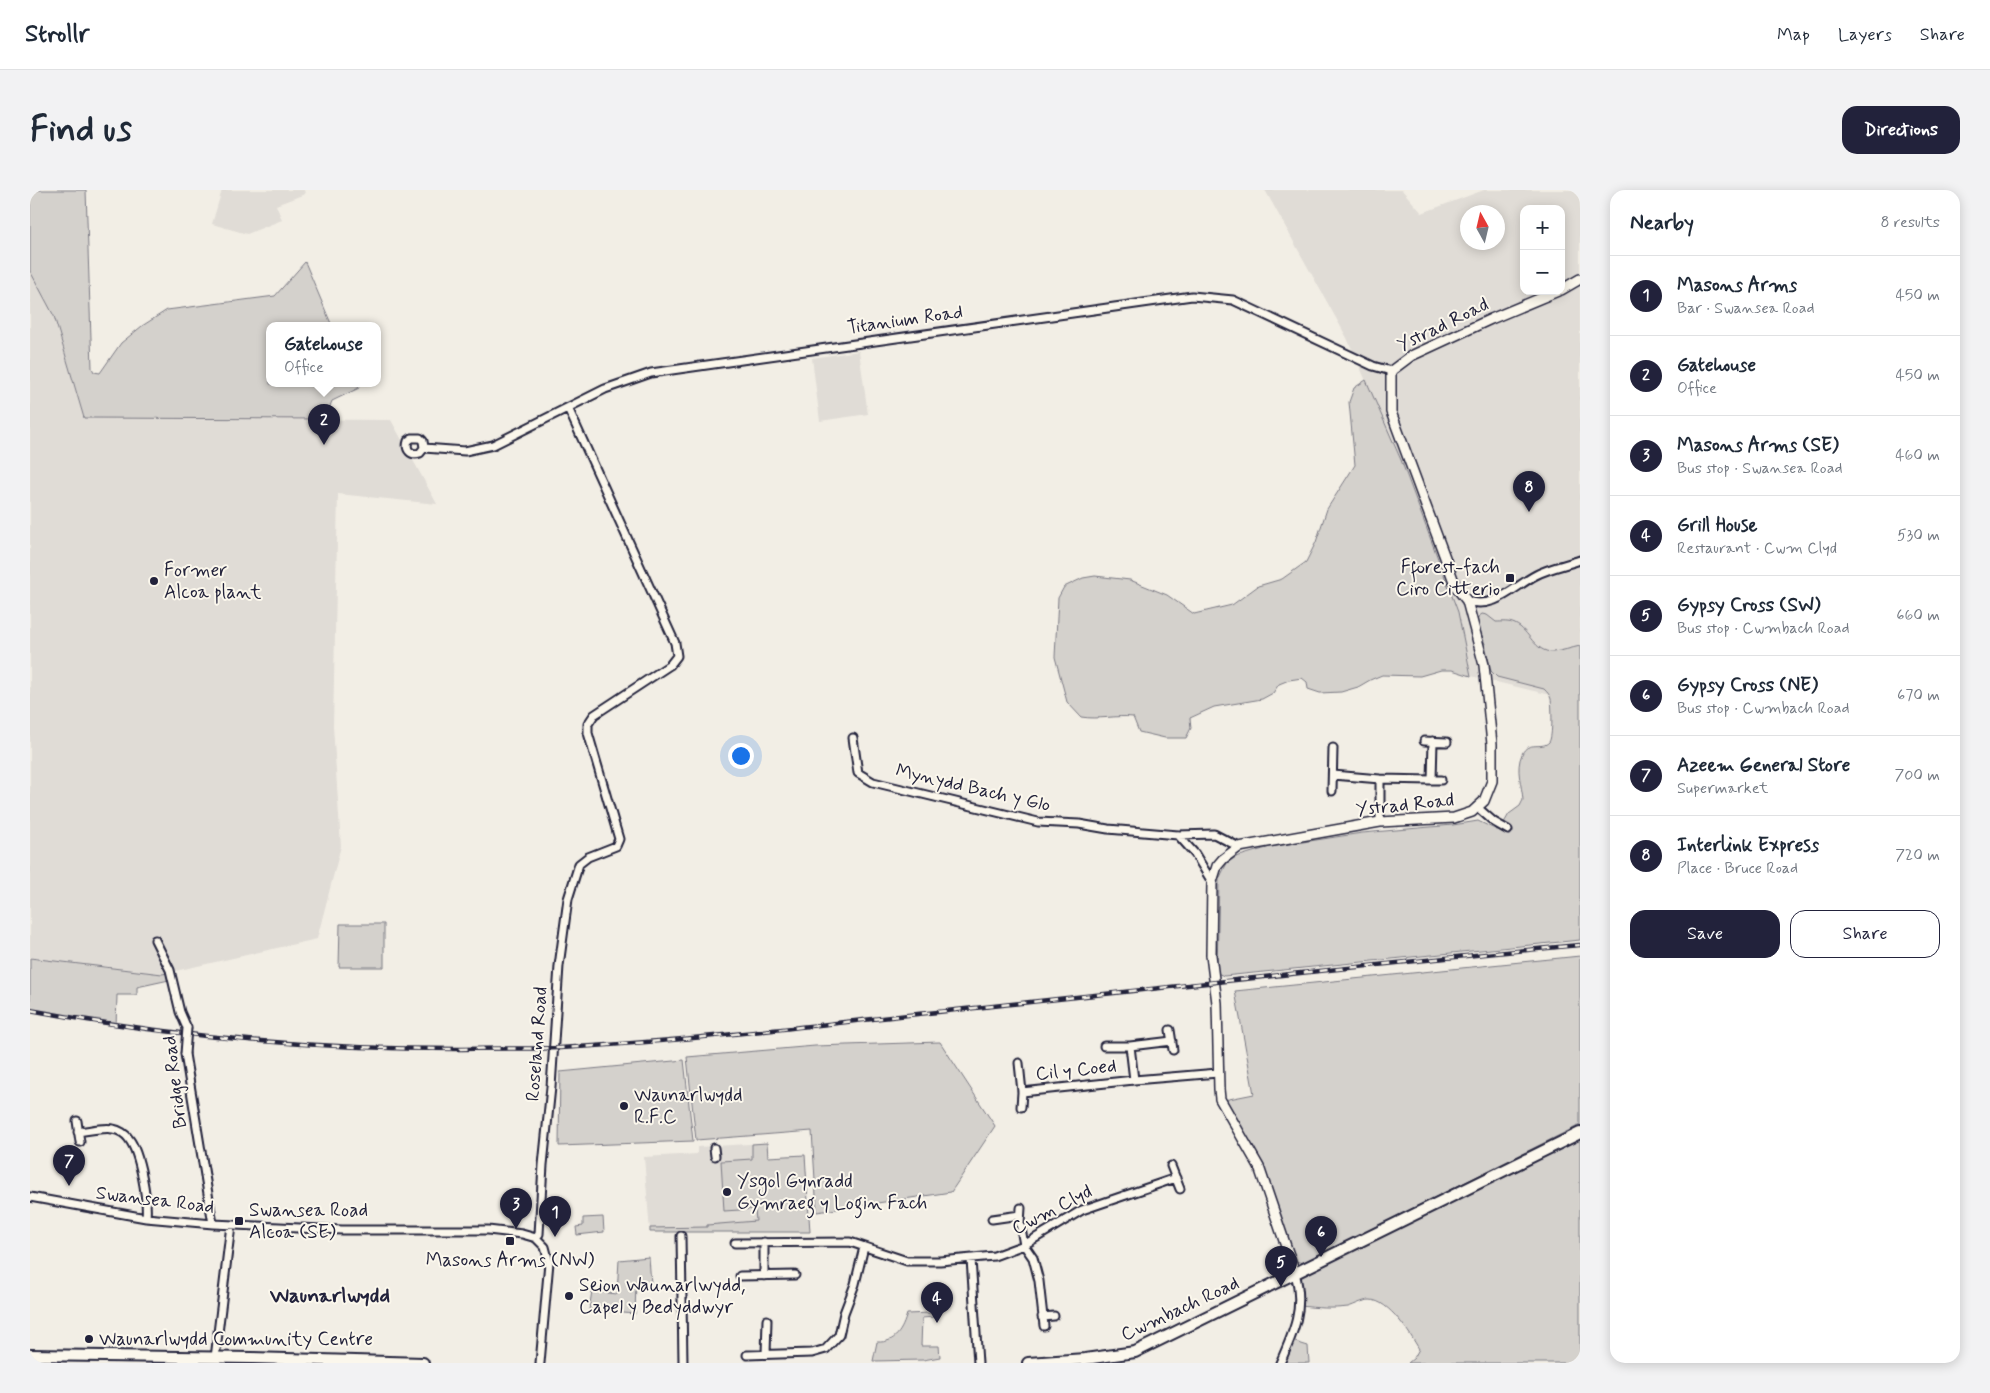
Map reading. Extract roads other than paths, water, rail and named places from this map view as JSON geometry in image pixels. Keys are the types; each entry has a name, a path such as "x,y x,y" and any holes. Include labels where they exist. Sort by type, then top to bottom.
{"main road":[{"name":"Cwmbach Road","path":"1028,1363 1085,1360 1135,1352 1167,1338 1580,1133"},
{"path":"30,1355 424,1363"}],"street":[{"name":"Ystrad Road","path":"1565,288 1580,279"},
{"name":"Ystrad Road","path":"1280,1363 1297,1320 1299,1288 1259,1167 1220,1099 1217,1003 1212,955 1212,882 1217,866 1239,847 1380,822 1454,818 1472,812 1486,796 1492,781 1492,744 1484,665 1467,601 1456,587 1391,412 1391,371 1397,365 1419,353 1491,319 1550,295"},
{"name":"Titanium Road","path":"424,448 465,451 483,448 605,389 651,373 1192,296 1233,300 1373,366 1391,371"},
{"name":"Roseland Road","path":"536,1238 539,1234 559,966 568,899 579,864 588,857 616,846 619,839 588,733 588,724 594,715 670,665 677,656 675,643 568,408"},
{"path":"1467,601 1482,605 1492,602 1538,574 1580,560"},
{"name":"Mynydd Bach y Glo","path":"853,738 858,773 873,782 1038,822 1080,824 1108,829 1178,835 1214,834 1239,847"},
{"path":"1424,741 1447,742"},
{"path":"1432,780 1433,741"},
{"path":"1332,791 1333,748"},
{"path":"1333,775 1380,779 1441,780"},
{"path":"1380,779 1380,822"},
{"path":"1478,807 1494,822 1508,830"},
{"path":"1178,835 1195,854 1212,882"},
{"name":"Bridge Road","path":"155,940 170,970 180,1012 187,1028 185,1054 212,1224"},
{"path":"1170,1030 1173,1050"},
{"name":"Cil y Coed","path":"1104,1046 1130,1046 1172,1041"},
{"name":"Cil y Coed","path":"1130,1046 1134,1080"},
{"name":"Cil y Coed","path":"1019,1063 1022,1092 1021,1107"},
{"name":"Cil y Coed","path":"1022,1092 1218,1073"},
{"path":"77,1121 80,1142"},
{"path":"78,1132 112,1128 128,1137 135,1149 147,1206 146,1218"},
{"path":"1171,1166 1180,1189"},
{"name":"Cwm Clyd","path":"735,1242 850,1242 907,1261 971,1259 994,1256 1024,1245 1082,1210 1176,1178"},
{"name":"Swansea Road","path":"30,1197 146,1218 212,1224 342,1230 488,1230 522,1234 536,1238"},
{"path":"992,1219 1021,1212 1024,1245 1033,1258 1039,1281 1044,1326"},
{"path":"215,1358 231,1225"},
{"path":"681,1236 677,1246 682,1363"},
{"path":"536,1238 545,1247 549,1262 540,1363"},
{"path":"764,1242 764,1276"},
{"path":"748,1355 812,1353 826,1349 839,1335 864,1247"},
{"path":"971,1259 978,1363"},
{"path":"740,1276 795,1275"},
{"path":"1042,1317 1054,1316"},
{"path":"766,1354 767,1320"}],"railway":[{"path":"30,1010 190,1034 297,1044 458,1049 560,1048 712,1036 1580,945"}],"place":[{"name":"Gatehouse","path":"324,445"},
{"name":"Interlink Express","path":"1529,512"},
{"name":"Fforest-fach Ciro Citterio","path":"1510,578"},
{"name":"Former Alcoa plant","path":"154,581"},
{"name":"Waunarlwydd R.F.C","path":"624,1106"},
{"name":"Azeem General Store","path":"69,1186"},
{"name":"Ysgol Gynradd Gymraeg y Login Fach","path":"727,1192"},
{"name":"Swansea Road Alcoa (SE)","path":"239,1221"},
{"name":"Masons Arms (SE)","path":"516,1229"},
{"name":"Masons Arms","path":"555,1237"},
{"name":"Masons Arms (NW)","path":"510,1241"},
{"name":"Gypsy Cross (NE)","path":"1321,1257"},
{"name":"Gypsy Cross (SW)","path":"1281,1287"},
{"name":"Seion Waunarlwydd, Capel y Bedyddwyr","path":"569,1296"},
{"name":"Grill House","path":"937,1323"},
{"name":"Waunarlwydd Community Centre","path":"89,1339"}],"district":[{"name":"Waunarlwydd","path":"330,1296"}]}
